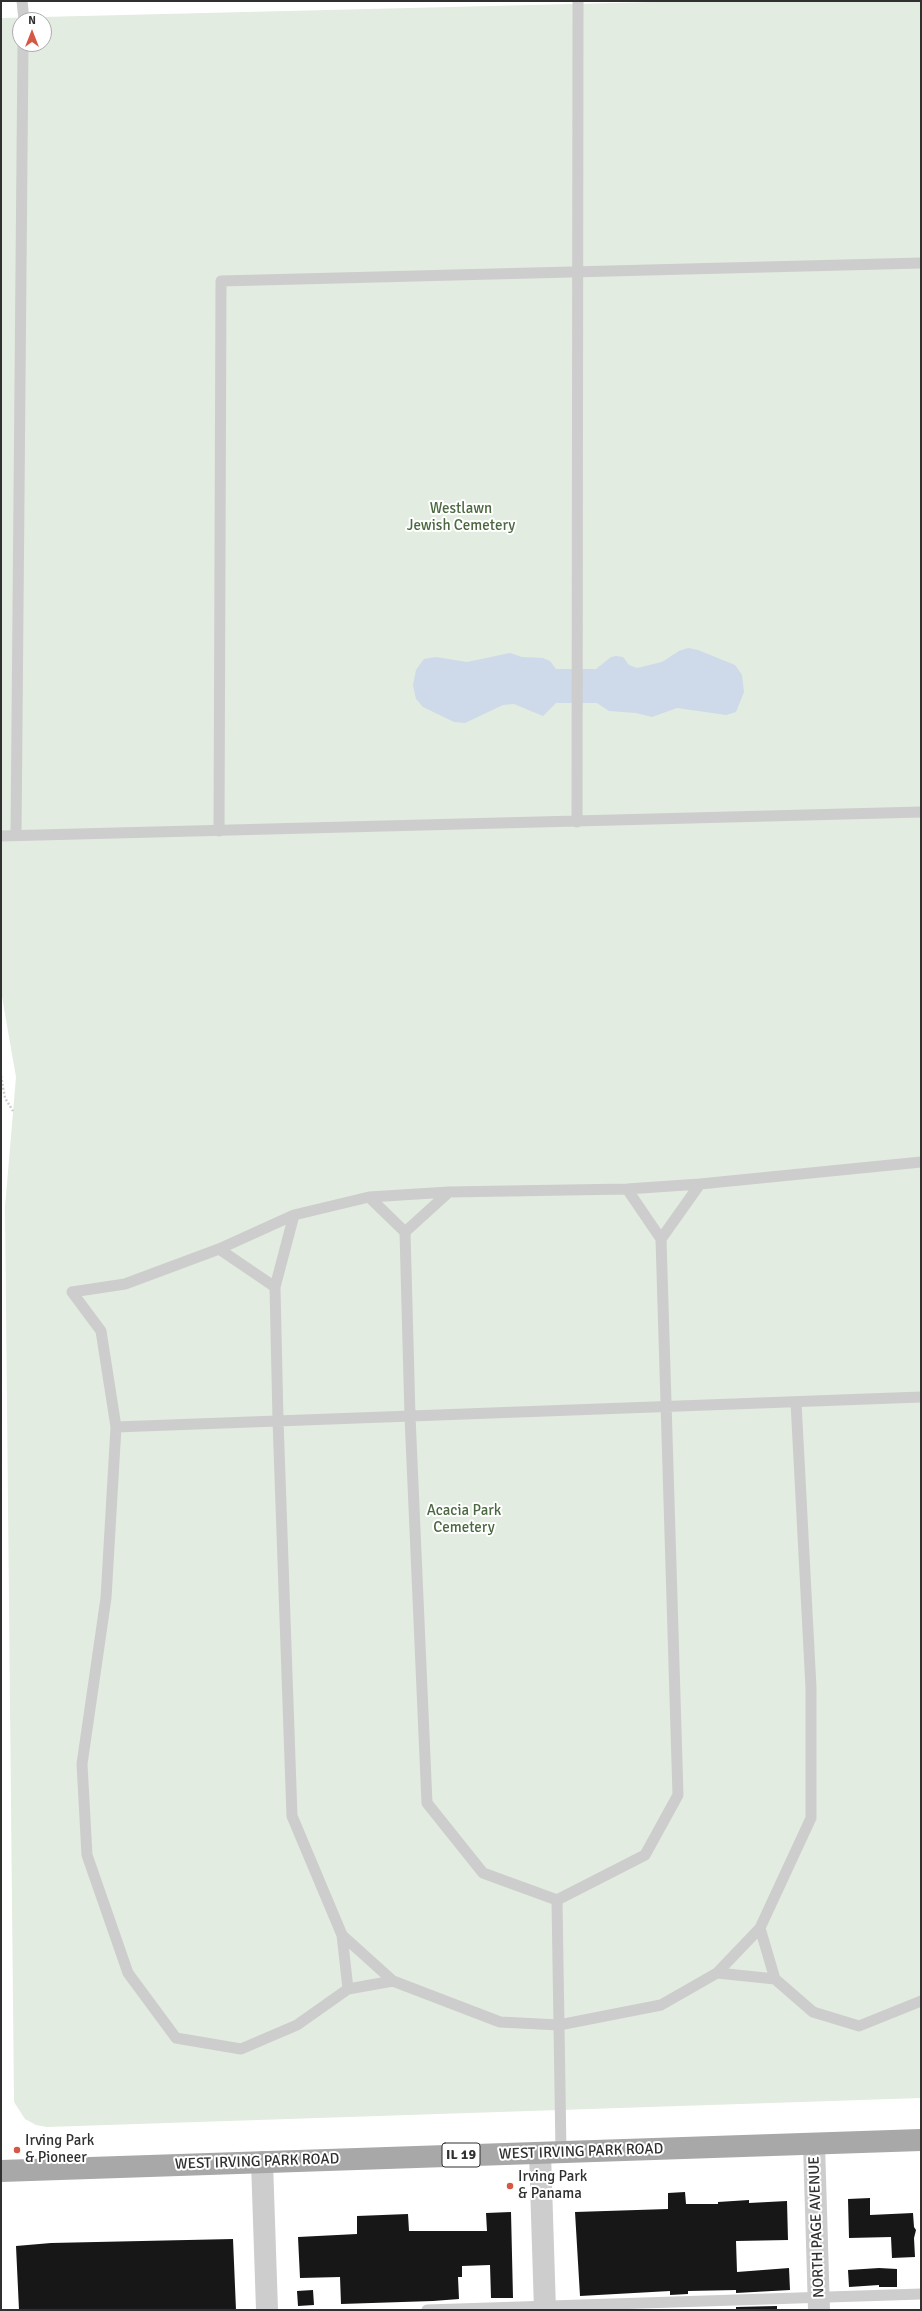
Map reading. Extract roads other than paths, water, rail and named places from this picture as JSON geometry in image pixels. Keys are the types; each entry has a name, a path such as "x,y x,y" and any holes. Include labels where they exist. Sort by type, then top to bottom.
{"main road":[{"name":"WEST IRVING PARK ROAD","path":"1,2171 921,2140"}],"street":[{"name":"NORTH PAGE AVENUE","path":"814,2144 819,2303"},
{"path":"545,2308 551,2152"},
{"path":"262,2162 267,2310"}],"lane":[{"path":"22,1 23,12"},
{"path":"577,822 578,1"},
{"path":"16,835 23,52"},
{"path":"220,831 222,281 921,263"},
{"path":"1,836 921,812"},
{"path":"393,1981 348,1989 297,2025 241,2049 176,2038 128,1973 87,1855 82,1764 106,1598 116,1426 101,1331 72,1292 125,1284 220,1249 294,1215 369,1197 449,1192 628,1189 700,1184 921,1163"},
{"path":"661,1239 700,1184"},
{"path":"369,1197 405,1232 410,1416 427,1803 483,1873 558,1900 645,1855 678,1795 661,1239 628,1189"},
{"path":"405,1232 449,1192"},
{"path":"294,1215 275,1287 278,1420 292,1816 342,1935 348,1989"},
{"path":"220,1249 275,1287"},
{"path":"116,1426 921,1397"},
{"path":"342,1935 393,1981 500,2022 559,2025 661,2005 717,1973 760,1928 811,1818 811,1688 796,1402"},
{"path":"551,2152 559,2025 558,1900"},
{"path":"760,1928 775,1979 813,2012 859,2026 921,2000"},
{"path":"717,1973 775,1979"},
{"path":"427,2310 819,2303 921,2294"}],"water":[{"path":"688,648 698,650 735,665 742,675 744,692 736,712 726,715 677,708 652,717 636,713 609,711 597,703 556,703 543,716 514,704 503,705 465,723 454,722 423,707 416,699 413,685 416,670 424,659 436,657 467,662 510,653 522,657 543,658 550,661 556,669 596,669 611,657 616,656 623,657 629,665 637,668 662,662 679,651"}],"place":[{"name":"Irving Park & Pioneer","path":"17,2150"},
{"name":"Irving Park & Panama","path":"510,2186"}],"park label":[{"name":"Westlawn Jewish Cemetery","path":"461,518"},
{"name":"Acacia Park Cemetery","path":"464,1520"}]}
